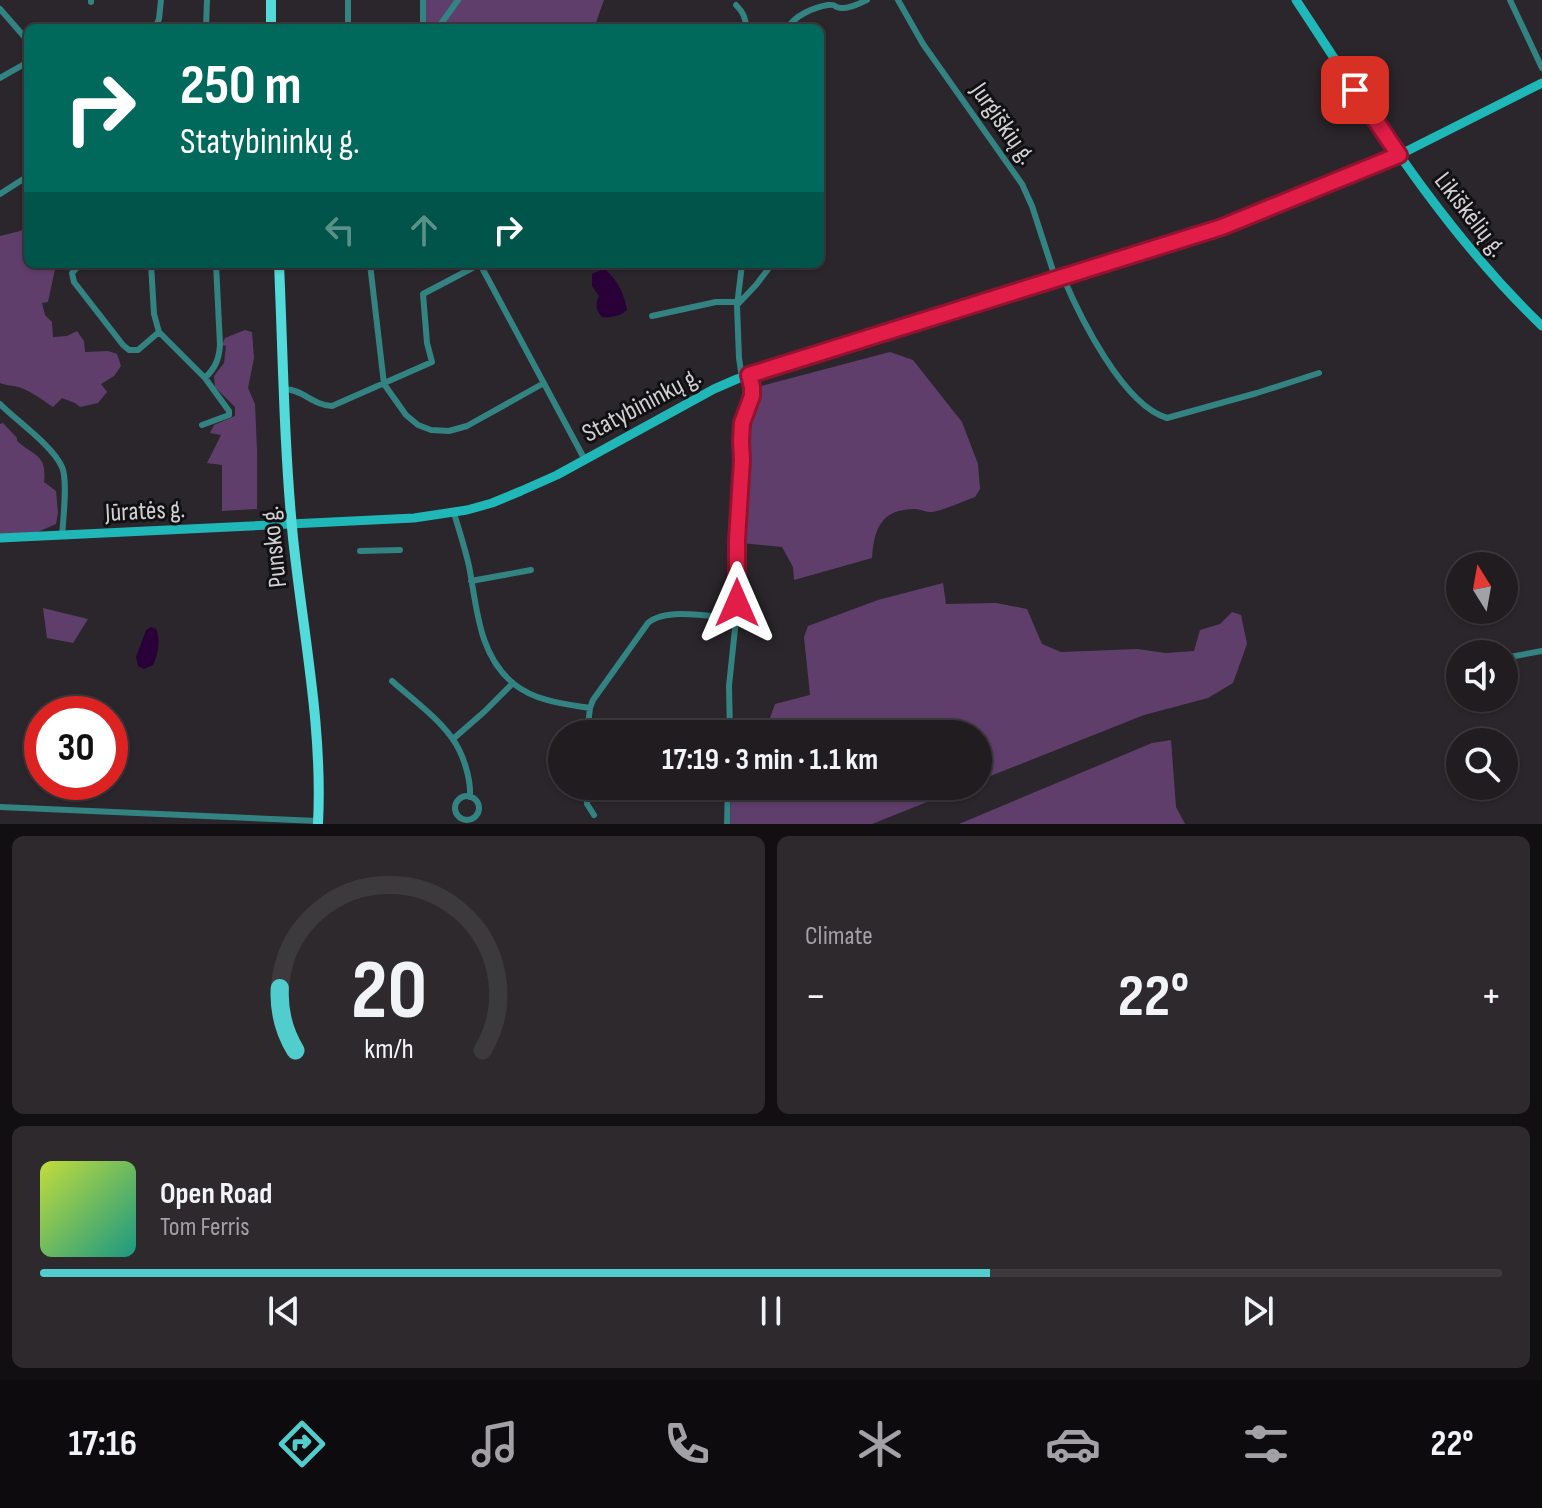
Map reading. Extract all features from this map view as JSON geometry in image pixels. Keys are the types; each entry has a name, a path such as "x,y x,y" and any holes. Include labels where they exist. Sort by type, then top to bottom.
{"main road":[{"path":"271,0 271,24"},
{"name":"Punsko g.","path":"279,268 292,524 315,724 318,823"}],"street":[{"path":"157,24 161,0"},
{"path":"206,24 207,0"},
{"path":"348,0 348,24"},
{"path":"423,0 423,24"},
{"path":"441,24 458,0"},
{"path":"790,24 812,10 829,5 842,9 867,0"},
{"name":"Jurgiškių g.","path":"898,0 923,44 1022,184 1060,278 1094,341 1111,366 1149,408 1167,418 1319,373"},
{"name":"Likiškėlių g.","path":"1296,0 1399,155 1468,249 1542,326"},
{"path":"1510,0 1542,68"},
{"path":"736,5 742,11 745,24"},
{"path":"0,9 24,36"},
{"path":"0,78 24,64"},
{"name":"Statybininkų g.","path":"292,524 406,519 454,513 492,503 585,460 714,389 1222,227 1399,155 1542,83"},
{"path":"0,194 24,179"},
{"path":"76,268 72,273 74,282 129,350 138,350 159,332"},
{"path":"151,268 154,314 159,332 205,378 227,406 229,415 202,425"},
{"path":"205,378 215,368 219,358 216,268"},
{"path":"370,268 384,384 406,415 418,425 431,430 449,431 467,426 544,383"},
{"path":"285,389 295,389 312,401 332,406 432,362 427,343 423,294 472,268"},
{"path":"482,268 585,460"},
{"path":"730,720 742,423 752,396 752,387 739,358 737,304 742,268"},
{"path":"737,304 769,268"},
{"path":"652,316 716,302 737,304"},
{"path":"0,404 50,450 62,467 62,536"},
{"path":"454,513 468,563 477,617 493,659 513,683 552,702 590,708"},
{"name":"Jūratės g.","path":"0,538 292,524"},
{"path":"360,551 400,550"},
{"path":"471,581 531,570"},
{"path":"589,720 590,708 654,618 674,614 736,619"},
{"path":"1518,655 1542,651"},
{"path":"392,681 453,739 467,772 470,797"},
{"path":"453,739 513,683"},
{"path":"463,797 470,797 478,804 475,821 464,819 456,812 457,802 463,797"},
{"path":"587,800 594,815"},
{"path":"727,824 728,800"},
{"path":"0,807 318,823"}],"shaded area":[{"path":"426,0 604,0 595,24 426,24"},
{"path":"24,228 24,268 55,269 48,302 42,303 45,315 52,322 53,337 67,336 77,331 84,341 85,352 108,351 117,354 121,366 114,376 101,384 107,392 98,403 80,407 62,398 53,407 24,389 0,383 0,236"},
{"path":"604,269 622,293 627,310 622,314 602,317 597,310 599,296 592,286 592,274"},
{"path":"245,330 252,332 254,358 248,388 255,404 257,509 222,511 222,465 207,463 221,435 210,433 214,425 235,416 235,407 215,387 214,376 224,363 226,346 222,345 225,338"},
{"path":"890,352 913,360 962,422 978,464 980,489 975,497 938,511 915,509 894,513 878,530 872,558 794,580 793,567 782,547 741,543 747,418 761,386"},
{"path":"3,423 17,441 42,461 44,482 56,491 56,524 33,534 0,534 0,424"},
{"path":"943,583 946,604 996,603 1027,609 1042,644 1061,652 1137,649 1166,653 1194,651 1200,630 1220,624 1232,612 1241,615 1247,644 1233,683 1208,698 1144,715 992,775 992,720 756,720 770,718 775,704 810,695 804,637 808,626 878,600"},
{"path":"43,608 88,619 73,643 47,638"},
{"path":"151,627 156,629 159,642 153,665 144,669 138,666 136,657 146,630"},
{"path":"1171,740 1176,807 1185,824 959,824 1152,743"},
{"path":"731,800 932,800 872,824 730,824"}],"route":[{"path":"737,603 741,442 742,423 752,396 749,375 1222,227 1399,155 1355,90"}]}
